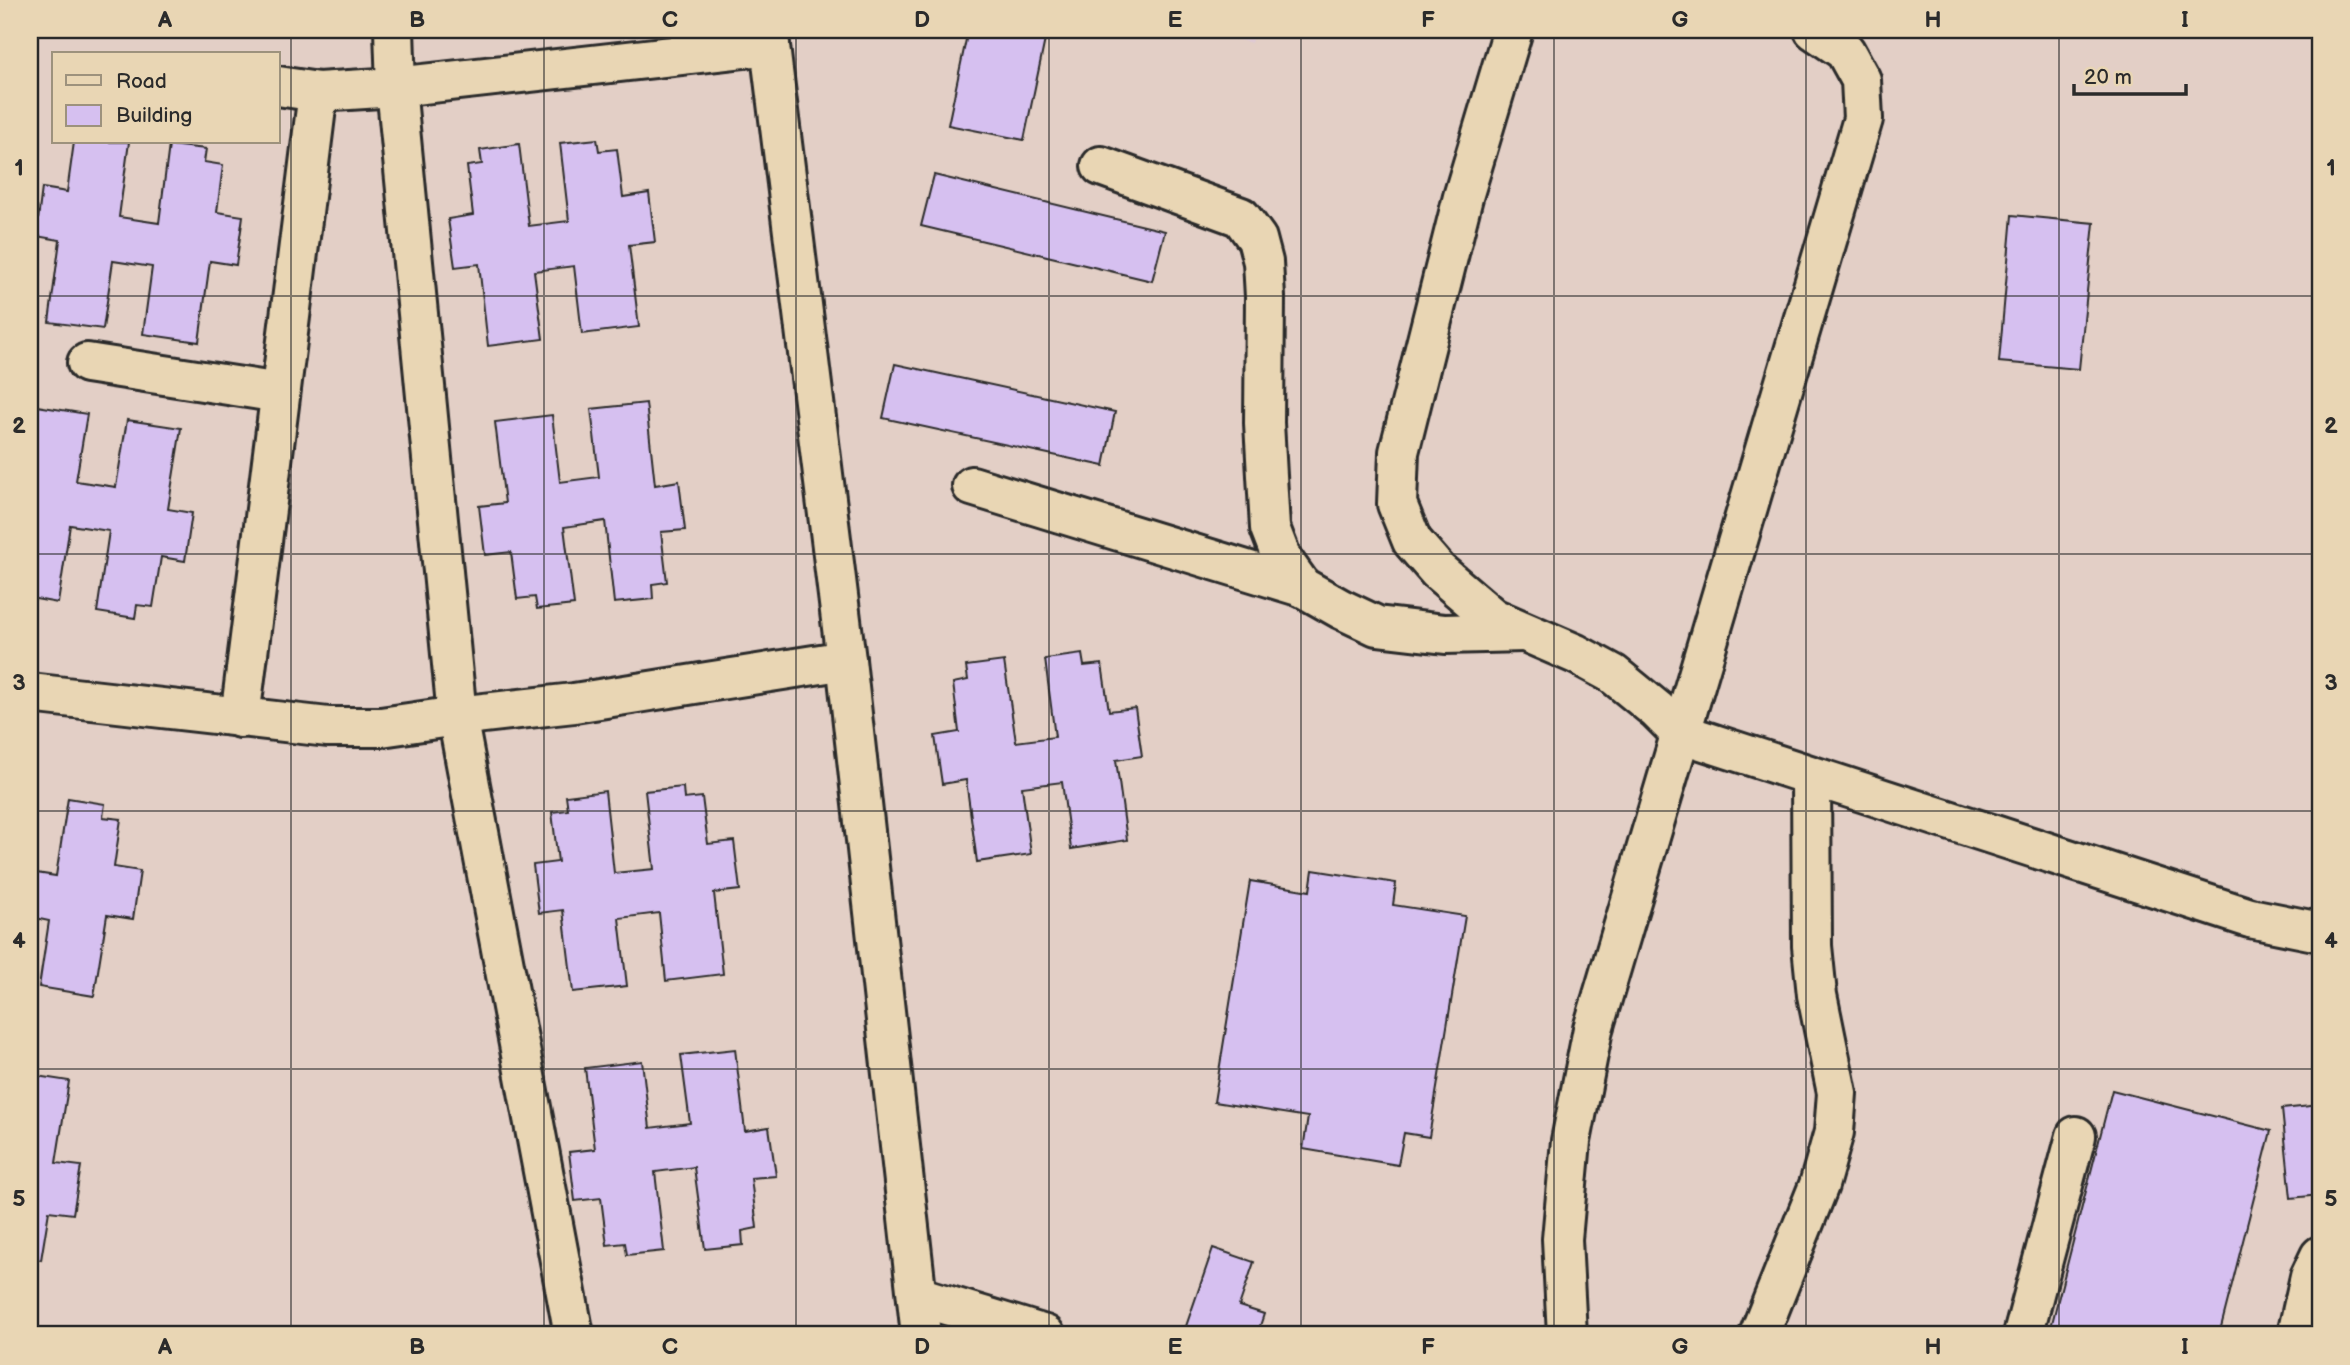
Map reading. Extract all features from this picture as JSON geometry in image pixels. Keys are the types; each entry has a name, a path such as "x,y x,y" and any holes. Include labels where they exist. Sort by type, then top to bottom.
{"street":[{"path":"394,30 396,87 457,716 574,1335"},
{"path":"1513,30 1463,197 1399,452 1397,504 1412,541 1438,571 1493,618 1576,654 1613,674 1680,733 2250,918 2320,932"},
{"path":"1567,1335 1562,1239 1571,1141 1593,1028 1863,119 1861,80 1845,51 1814,30"},
{"path":"280,86 318,92 396,87 769,37 846,660 921,1335"},
{"path":"240,718 318,92"},
{"path":"1101,166 1241,217 1257,239 1263,262 1265,297 1264,423 1270,528 1282,559 1302,587"},
{"path":"86,362 281,393"},
{"path":"972,486 1302,587 1377,626 1445,634 1527,632"},
{"path":"30,693 328,727 381,727 574,703 846,660"},
{"path":"1759,1335 1819,1185 1834,1132 1837,1093 1817,995 1812,946 1811,776"},
{"path":"2023,1335 2076,1136"},
{"path":"2297,1335 2310,1277 2320,1256"},
{"path":"917,1296 1045,1335"}],"shaded area":[{"path":"1198,30 1255,30 1251,43"}],"building":[{"path":"968,30 1047,30 1024,140 948,125"},
{"path":"597,139 599,151 617,149 623,197 649,193 655,242 629,245 639,327 582,334 574,266 534,271 543,339 488,346 479,264 455,267 448,219 473,215 467,166 482,164 480,150 519,144 529,226 569,221 560,143"},
{"path":"74,144 129,144 119,217 159,223 169,145 206,149 204,162 223,165 217,212 243,216 236,265 210,261 199,342 143,334 152,267 113,261 103,329 49,322 60,240 36,236 42,188 67,192"},
{"path":"934,175 1165,231 1152,281 921,226"},
{"path":"2012,215 2094,223 2079,369 1999,362"},
{"path":"895,364 1115,412 1104,466 883,418"},
{"path":"646,403 655,485 679,481 685,530 661,532 667,582 652,584 653,599 614,603 605,521 564,527 574,605 537,609 535,597 517,599 511,552 485,555 479,506 505,503 495,422 552,415 560,482 599,477 591,409"},
{"path":"31,405 87,414 76,481 116,487 127,420 181,428 168,509 192,513 185,561 161,557 153,607 137,605 135,618 97,612 109,531 70,525 58,603 30,598"},
{"path":"1082,654 1084,666 1102,664 1109,711 1135,708 1142,756 1116,760 1127,840 1071,849 1062,782 1022,787 1031,854 977,862 966,780 942,784 935,736 959,732 953,683 968,680 966,666 1004,661 1016,742 1055,737 1045,659"},
{"path":"683,787 684,799 702,797 708,844 734,841 740,890 714,893 723,974 666,981 659,913 619,918 627,986 573,992 563,910 539,913 533,865 558,862 552,812 568,810 566,796 605,791 614,873 654,869 645,791"},
{"path":"68,798 105,804 103,817 121,819 114,867 140,871 133,919 107,915 94,996 39,987 49,921 30,917 30,872 56,876"},
{"path":"1313,870 1396,883 1393,905 1465,916 1429,1137 1404,1133 1398,1165 1303,1149 1308,1117 1214,1102 1250,881 1310,891"},
{"path":"735,1049 745,1131 769,1127 776,1176 751,1178 757,1228 742,1231 743,1245 705,1249 694,1167 655,1172 664,1251 627,1255 625,1243 607,1245 601,1198 575,1201 569,1152 595,1149 585,1068 642,1061 650,1128 690,1123 681,1055"},
{"path":"30,1075 69,1081 56,1163 81,1166 73,1214 49,1211 41,1260 30,1258"},
{"path":"2112,1090 2271,1131 2219,1335 2049,1335"},
{"path":"2320,1105 2320,1195 2291,1198 2282,1109"},
{"path":"1213,1248 1254,1262 1239,1306 1264,1314 1257,1335 1183,1335"}]}
